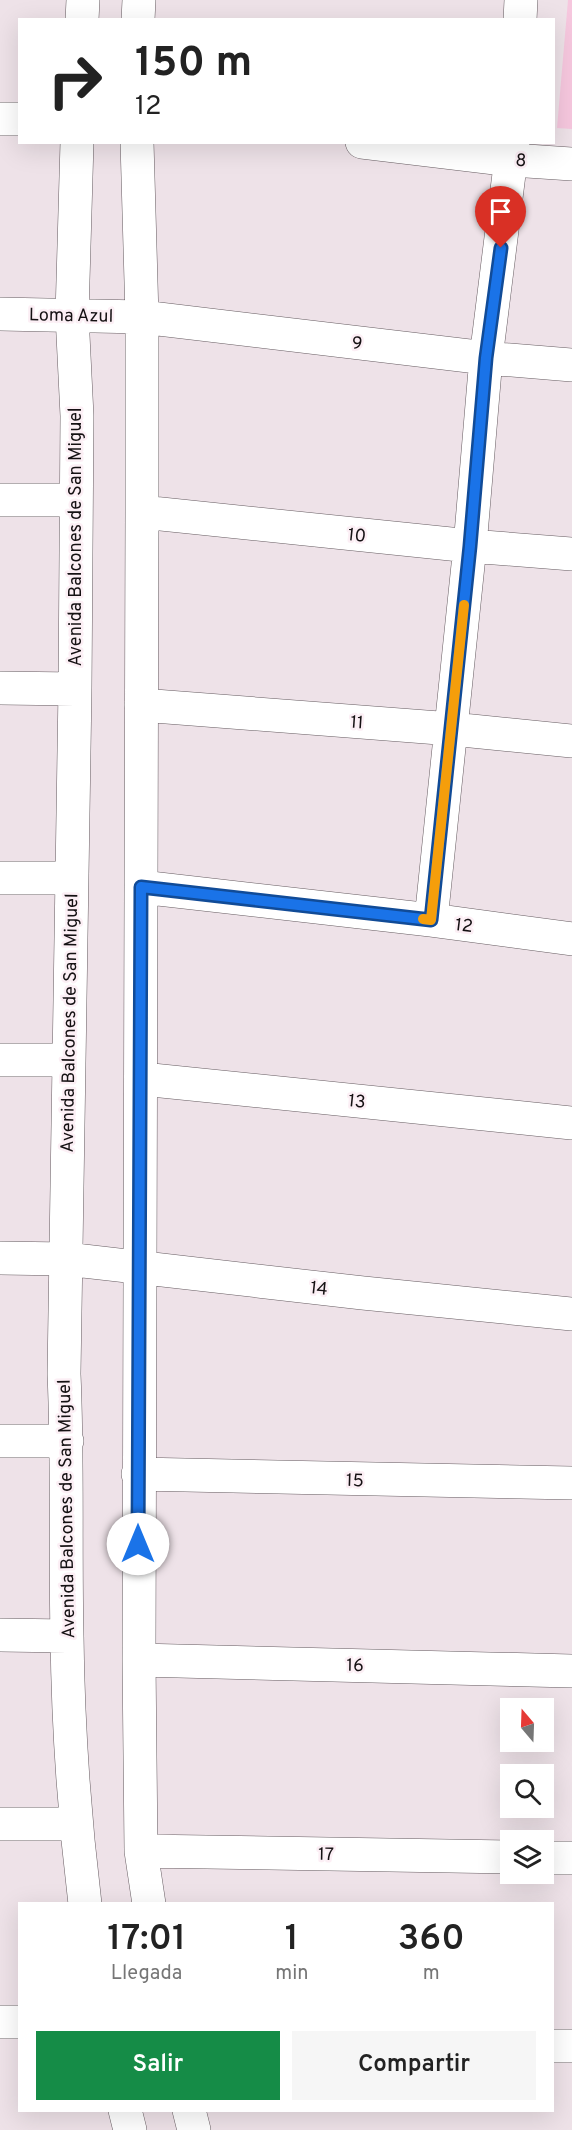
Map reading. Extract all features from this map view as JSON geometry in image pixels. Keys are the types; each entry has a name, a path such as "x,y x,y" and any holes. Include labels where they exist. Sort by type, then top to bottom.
{"street":[{"path":"82,18 83,0"},
{"path":"138,18 139,0"},
{"path":"520,18 521,0"},
{"path":"0,119 18,119"},
{"name":"Avenida Balcones de San Miguel","path":"77,144 72,315 77,416 75,689 64,1374 67,1441 67,1636 75,1824 85,1902"},
{"path":"137,144 142,317 139,1660 141,1851 149,1902"},
{"name":"8","path":"396,144 513,151 572,164"},
{"path":"431,920 470,546 486,358 513,151"},
{"name":"Loma Azul","path":"0,314 142,317"},
{"name":"9","path":"142,317 486,358 572,365"},
{"path":"0,500 75,500"},
{"name":"10","path":"142,512 470,546 572,554"},
{"path":"0,688 75,689"},
{"name":"11","path":"141,705 452,729 572,741"},
{"path":"0,878 71,878"},
{"name":"12","path":"141,887 431,920 572,939"},
{"path":"0,1060 69,1060"},
{"name":"13","path":"142,1079 572,1123"},
{"name":"14","path":"0,1258 66,1259 572,1314"},
{"path":"0,1441 67,1441"},
{"name":"15","path":"138,1474 572,1484"},
{"path":"0,1635 67,1636"},
{"name":"16","path":"139,1660 572,1671"},
{"path":"0,1824 75,1824"},
{"name":"17","path":"141,1851 500,1857"},
{"path":"554,1858 572,1858"},
{"path":"0,2022 18,2022"},
{"path":"554,2046 572,2046"},
{"path":"126,2112 130,2130"},
{"path":"190,2112 194,2130"}],"shaded area":[{"path":"568,0 572,0 572,129 557,128"}],"slow traffic":[{"path":"423,919 431,920 464,605"}],"route":[{"path":"138,1544 142,1079 141,887 431,920 470,546 486,358 501,248"}]}
